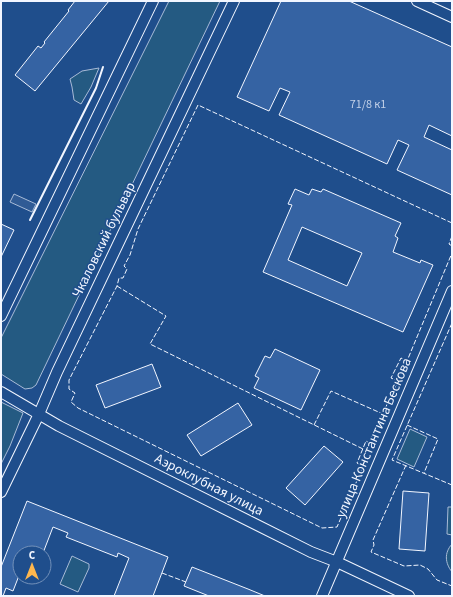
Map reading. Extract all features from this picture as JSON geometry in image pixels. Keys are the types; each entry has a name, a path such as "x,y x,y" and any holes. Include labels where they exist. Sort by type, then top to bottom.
{"street":[{"path":"1,316 153,1"},
{"name":"Чкаловский бульвар","path":"1,492 234,1"},
{"path":"417,1 452,17"},
{"name":"улица Константина Бескова","path":"322,596 452,291"},
{"name":"Аэроклубная улица","path":"1,392 59,426 311,552 409,596"}],"shaded area":[{"path":"169,1 220,1 36,385 32,388 25,389 1,374 1,338"},
{"path":"99,68 91,87 81,104 74,100 70,79 82,71"},
{"path":"14,194 36,204 32,212 10,202"},
{"path":"1,402 23,413 1,464"},
{"path":"410,429 427,437 414,467 397,459"},
{"path":"448,507 452,507 452,535 447,534"},
{"path":"452,544 452,572 446,558 449,547"},
{"path":"72,556 89,564 89,568 78,592 60,584"}],"building":[{"path":"75,1 109,1 35,91 15,75 38,46 41,48"},
{"path":"281,1 349,1 452,47 452,136 429,125 424,137 452,150 452,195 397,170 409,145 398,140 387,164 279,115 290,92 280,88 269,111 237,97"},
{"path":"295,189 309,195 312,189 321,192 323,189 401,223 395,236 398,238 393,252 420,263 421,260 433,265 403,332 263,272 292,205 288,204","holes":["302,227 362,253 347,286 288,260"]},
{"path":"1,224 14,230 1,257"},
{"path":"275,349 320,370 301,410 254,388 259,378 255,376 265,356 270,358"},
{"path":"152,364 161,387 105,408 96,385"},
{"path":"238,403 252,425 201,456 187,435"},
{"path":"324,446 343,462 305,505 286,488"},
{"path":"403,491 429,493 425,551 399,549"},
{"path":"27,501 168,557 153,596 114,596 129,558 118,553 117,557 66,537 68,533 53,527 46,545 12,545 12,585 15,585 13,591 6,588 3,596 1,596 1,567"},
{"path":"192,567 265,596 209,596 184,586"}],"fence":[{"path":"452,223 198,105 138,229 130,255 124,266 127,269 123,278 119,278 117,286 69,380 69,389 75,393 71,402 78,408 322,528 337,527 362,469 362,466 357,463 366,441 369,443 398,381 391,378 401,358 407,361 452,253"},
{"path":"452,236 449,244 452,246"},
{"path":"117,286 166,316 150,344 363,449"},
{"path":"452,323 392,460 452,485"},
{"path":"314,425 331,391 383,414"},
{"path":"407,425 438,439 424,473"},
{"path":"406,465 373,540 374,545 371,552 404,566 420,565 428,569 437,580 452,586"},
{"path":"162,573 186,582"}],"wall":[{"path":"30,220 96,88 103,67"}]}
